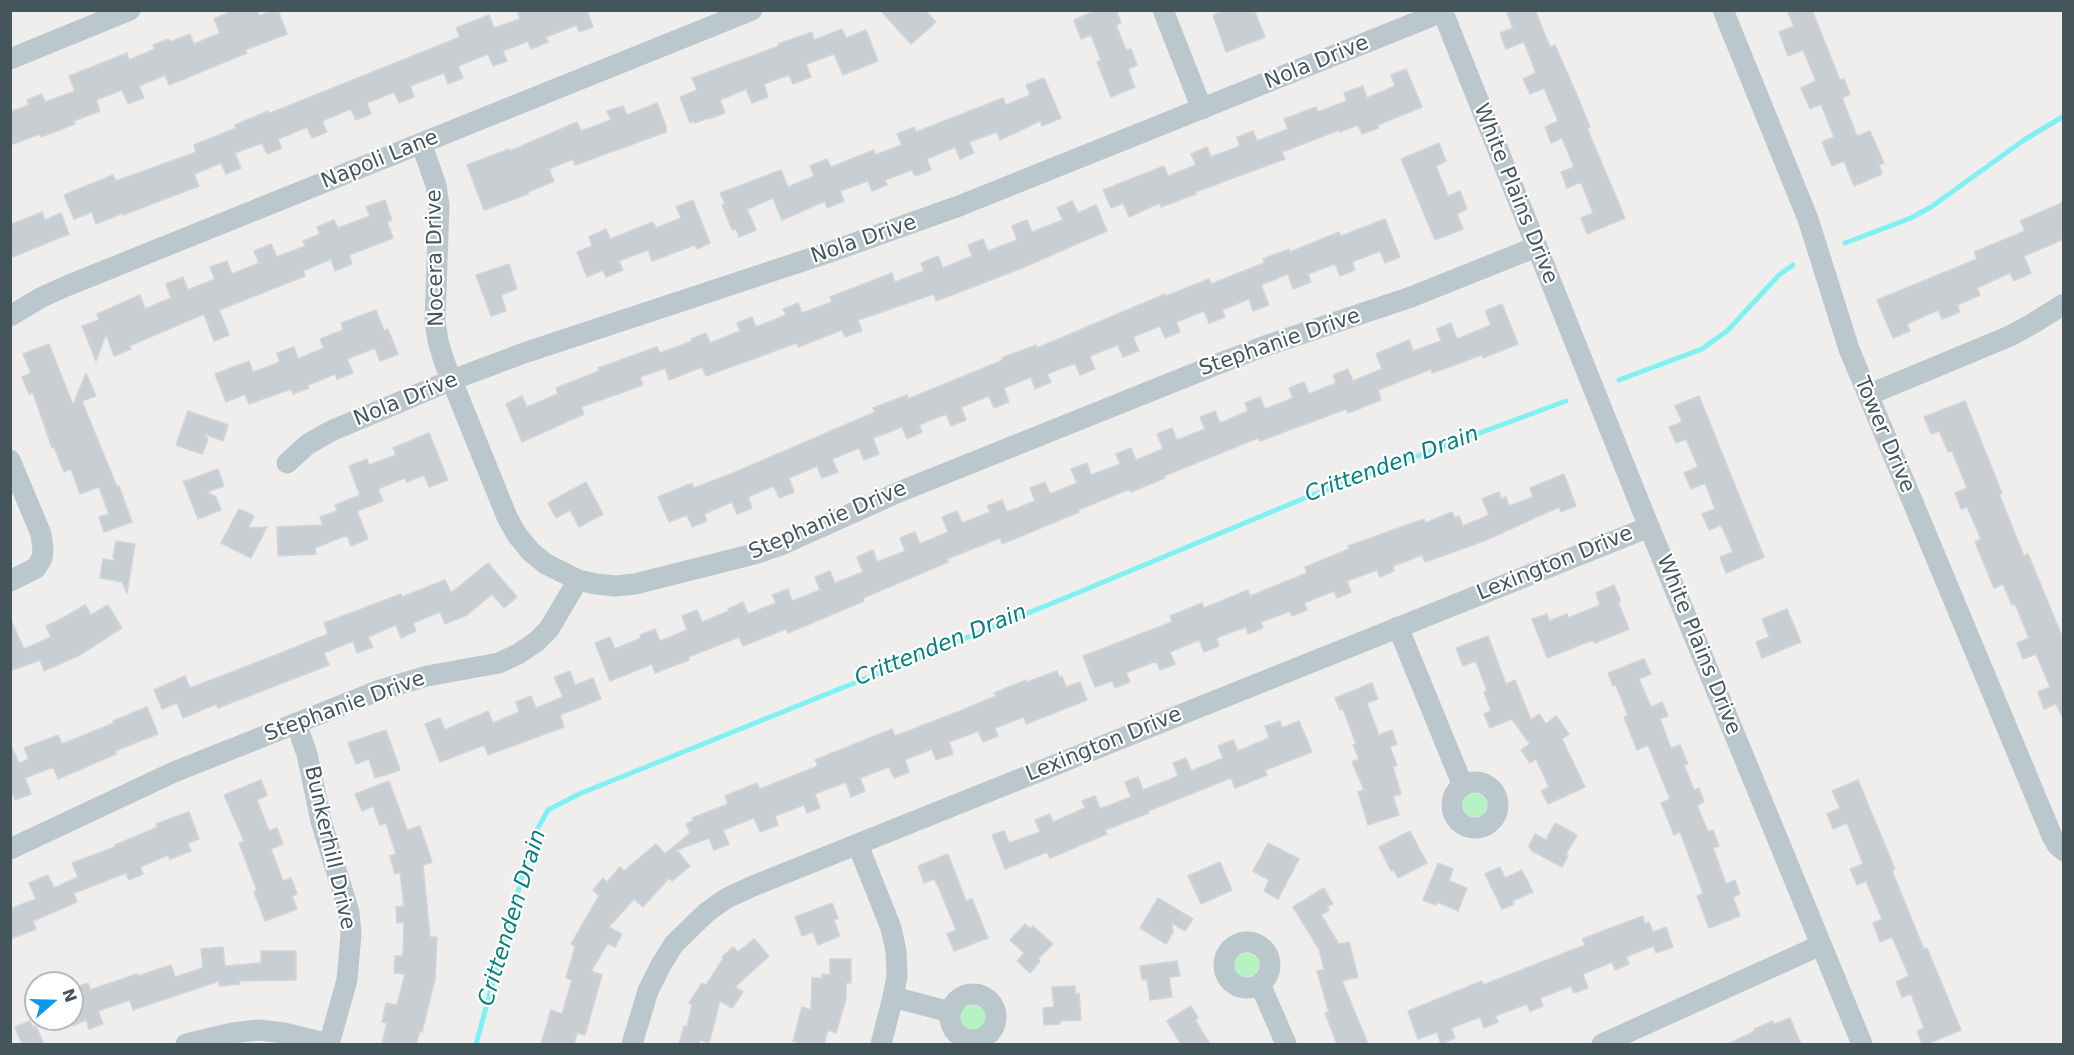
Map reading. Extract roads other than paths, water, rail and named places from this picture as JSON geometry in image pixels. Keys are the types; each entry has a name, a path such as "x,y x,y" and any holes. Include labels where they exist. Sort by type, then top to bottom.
{"street":[{"name":"Napoli Lane","path":"10,316 42,297 69,285 752,10"},
{"path":"1163,10 1202,109"},
{"name":"Tower Drive","path":"1723,10 1808,219 1840,327 2052,836 2064,851"},
{"name":"Nola Drive","path":"287,462 308,444 331,430 452,380 585,332 911,224 1442,11"},
{"name":"White Plains Drive","path":"1442,11 1649,527 1862,1044"},
{"path":"10,59 118,13"},
{"name":"Nocera Drive","path":"422,143 436,184 439,205 435,321 438,342 507,517 517,535 531,552 546,564 579,579"},
{"name":"Stephanie Drive","path":"10,849 174,772 296,723 405,682 499,663 518,654 536,642 549,629 579,579 596,584 635,584 781,545 898,492 1212,366 1411,297 1536,247"},
{"path":"1868,395 2010,336 2064,304"},
{"path":"10,460 41,534 42,558 36,568 10,581"},
{"name":"Lexington Drive","path":"632,1044 648,992 660,965 674,945 689,927 707,912 753,886 1649,527"},
{"path":"1398,627 1463,786"},
{"name":"Bunkerhill Drive","path":"296,723 307,754 324,832 349,912 351,934 347,980 329,1044"},
{"path":"858,845 891,928 896,951 897,976 881,1044"},
{"path":"1602,1044 1821,945"},
{"path":"1260,984 1286,1044"},
{"path":"893,997 950,1012"},
{"path":"186,1044 232,1033 259,1030 284,1033 329,1044"}],"waterway":[{"name":"Crittenden Drain","path":"1845,243 1911,218 1931,207 2024,140 2064,116"},
{"name":"Crittenden Drain","path":"1619,380 1702,349 1727,331 1779,275 1793,265"},
{"name":"Crittenden Drain","path":"476,1044 533,837 548,810 579,794 1070,596 1307,497 1566,401"}]}
